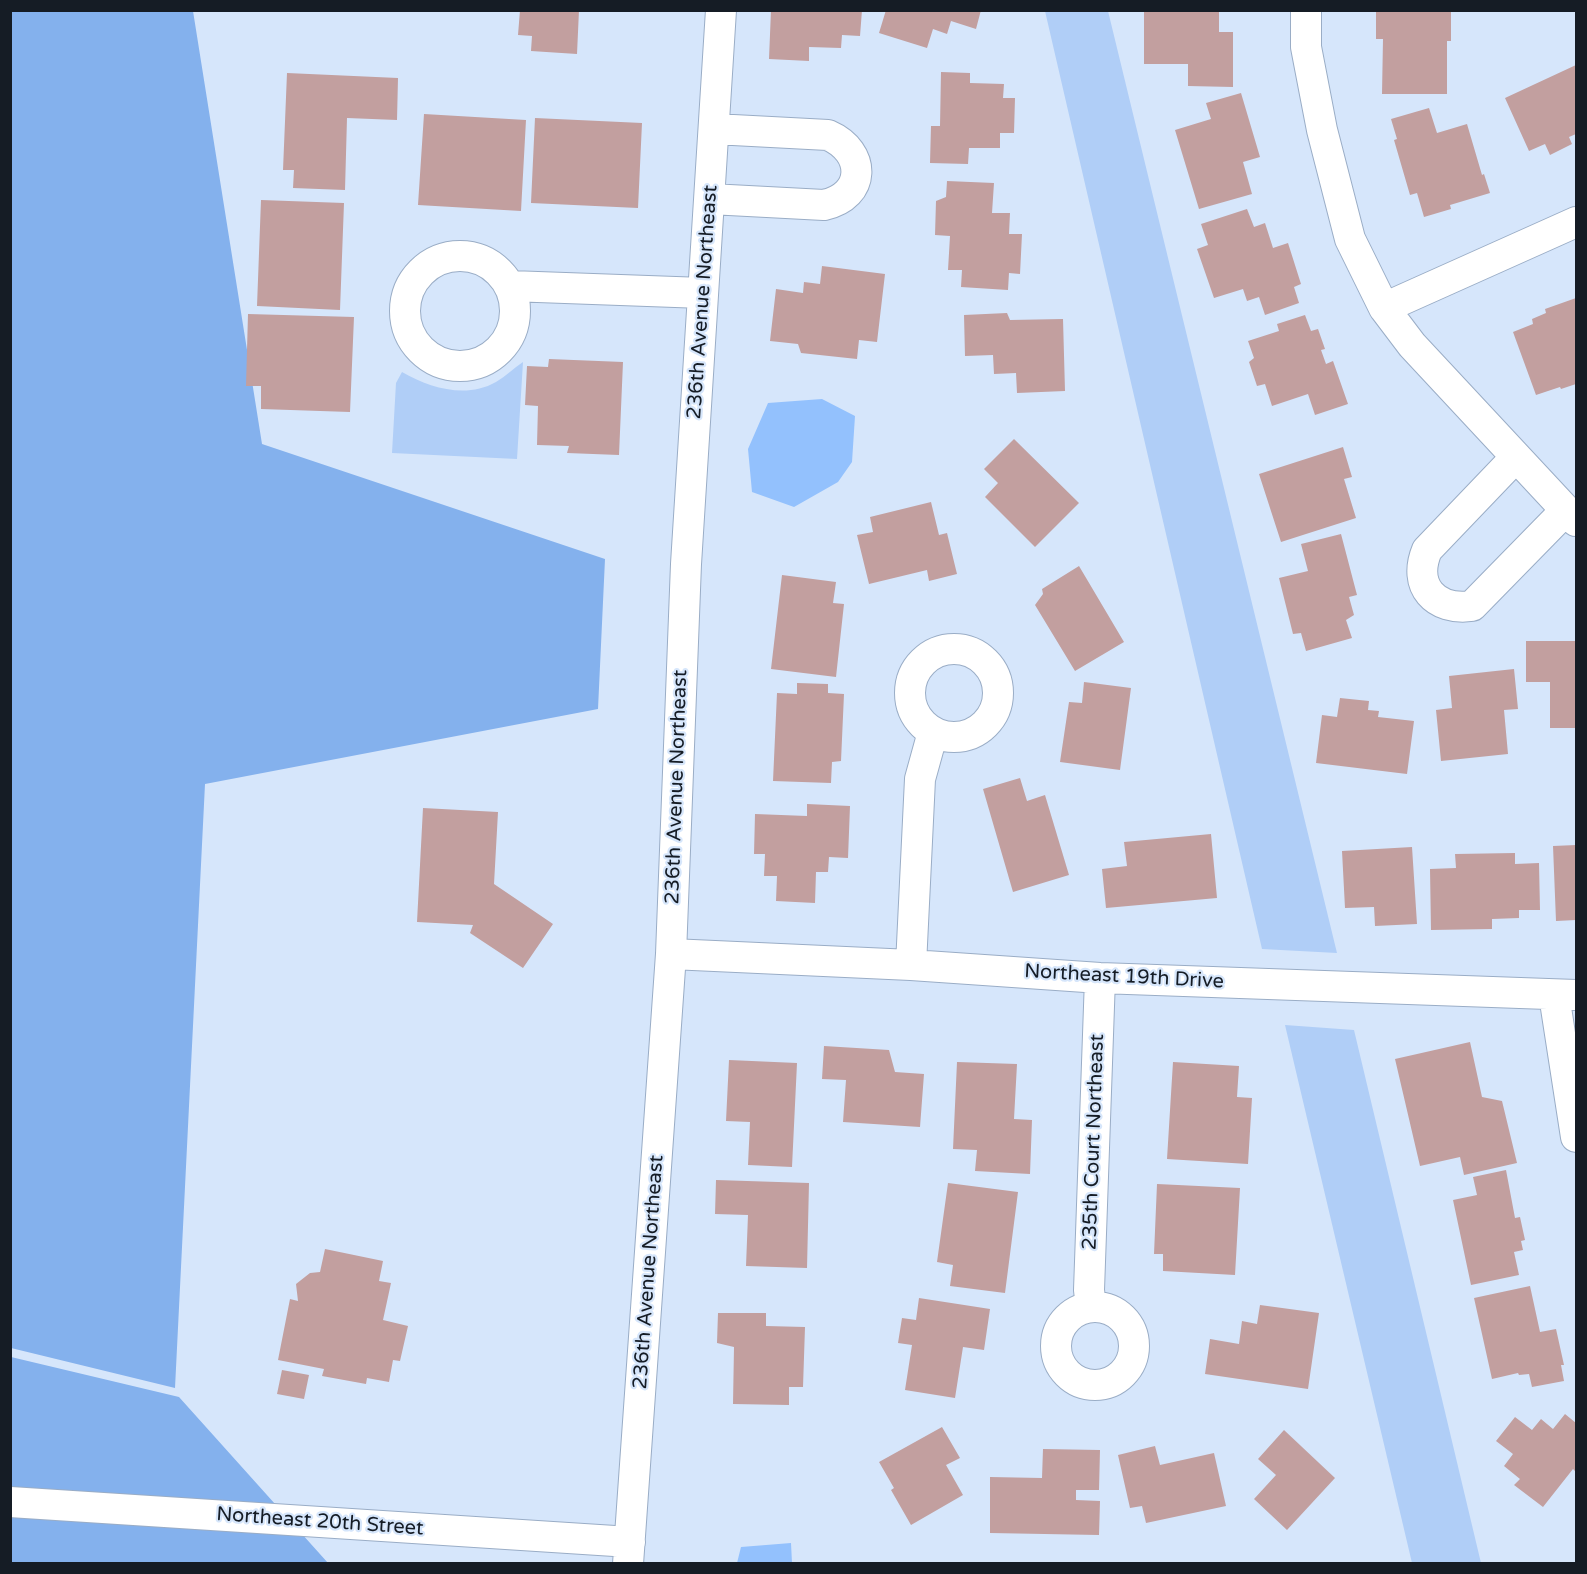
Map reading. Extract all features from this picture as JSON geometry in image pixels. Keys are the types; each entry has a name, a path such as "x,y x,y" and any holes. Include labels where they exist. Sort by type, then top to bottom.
{"street":[{"name":"236th Avenue Northeast","path":"629,1552 671,954 686,564 721,10"},
{"path":"1306,10 1306,47 1327,152 1350,239 1384,308 1412,345 1571,516 1472,606 1450,607 1440,603 1425,586 1421,574 1426,550 1516,457"},
{"path":"710,200 824,205 836,203 846,196 857,174 850,150 840,141 828,135 714,129"},
{"path":"1384,308 1576,222"},
{"path":"510,286 704,293"},
{"path":"911,965 920,779 933,732"},
{"name":"Northeast 19th Drive","path":"671,954 911,965 1100,978 1565,995"},
{"name":"235th Court Northeast","path":"1091,1307 1089,1290 1100,978"},
{"path":"1565,995 1576,1137"},
{"name":"Northeast 20th Street","path":"10,1502 629,1552"}],"shaded area":[{"path":"11,11 193,11 262,444 605,559 598,709 205,784 175,1388 11,1348"},
{"path":"1045,11 1108,11 1337,953 1262,949"},
{"path":"523,362 517,459 392,453 396,383 402,372 436,387 460,391 473,390 496,382"},
{"path":"822,399 855,416 852,462 838,482 794,507 752,492 748,449 768,403"},
{"path":"1285,1025 1354,1030 1481,1563 1412,1563"},
{"path":"11,1357 179,1397 328,1563 11,1564"},
{"path":"791,1543 792,1563 737,1563 741,1547"}],"building":[{"path":"520,10 579,10 577,54 531,51 532,36 518,35"},
{"path":"771,10 862,10 860,36 842,35 841,48 809,47 809,61 769,59"},
{"path":"886,10 981,10 976,29 951,21 947,34 933,29 927,48 879,33"},
{"path":"1144,10 1219,10 1219,32 1233,32 1233,87 1188,86 1188,64 1144,64"},
{"path":"1376,10 1451,10 1451,41 1447,41 1447,94 1382,94 1383,39 1376,39"},
{"path":"1576,65 1576,134 1569,137 1572,144 1550,155 1545,144 1529,151 1505,98"},
{"path":"941,72 970,73 970,83 1004,84 1003,98 1015,98 1014,133 1000,133 1000,148 969,148 968,164 930,163 931,126 940,126"},
{"path":"287,73 398,78 397,120 347,118 345,190 293,188 294,170 283,170"},
{"path":"1241,93 1260,157 1243,162 1252,194 1199,209 1175,130 1211,119 1206,103"},
{"path":"1429,108 1437,133 1467,124 1482,175 1484,174 1490,193 1450,205 1451,209 1424,217 1417,193 1410,195 1394,140 1397,139 1391,119"},
{"path":"424,114 526,120 521,211 418,205"},
{"path":"535,118 642,123 638,208 531,203"},
{"path":"947,181 994,183 992,213 1010,213 1009,234 1022,234 1020,274 1009,273 1008,290 961,287 962,270 948,270 950,236 935,235 936,201 946,197"},
{"path":"261,200 344,203 340,310 257,306"},
{"path":"1247,209 1254,227 1265,223 1273,248 1288,243 1301,284 1294,287 1299,303 1265,315 1259,297 1247,301 1243,289 1214,298 1197,249 1208,245 1201,224"},
{"path":"822,266 885,274 877,342 859,340 857,359 801,353 798,344 770,341 776,289 803,293 804,282 820,284"},
{"path":"1576,298 1576,384 1536,395 1513,332 1533,324 1532,319 1546,313 1545,309"},
{"path":"1007,313 1010,320 1063,319 1065,391 1017,393 1016,373 994,374 993,355 965,356 964,315"},
{"path":"248,314 354,317 350,412 261,409 261,386 246,386"},
{"path":"1305,315 1311,331 1318,329 1325,349 1321,350 1326,364 1333,361 1348,404 1315,415 1308,394 1272,406 1265,384 1257,386 1249,362 1254,358 1248,341 1279,331 1277,324"},
{"path":"549,359 623,362 619,455 567,453 569,446 537,445 538,406 525,405 527,366 548,367"},
{"path":"1014,439 1079,503 1035,547 985,497 998,483 984,469"},
{"path":"1343,447 1352,477 1344,479 1356,518 1281,542 1259,474"},
{"path":"931,502 939,535 947,533 957,574 929,581 927,570 869,584 857,535 873,532 870,517"},
{"path":"1341,534 1357,595 1349,597 1354,615 1346,620 1352,638 1306,651 1301,633 1293,634 1279,578 1308,571 1301,544"},
{"path":"1079,566 1124,642 1075,671 1035,605 1043,594 1042,589"},
{"path":"782,575 836,582 833,603 844,604 836,677 771,669"},
{"path":"1526,641 1576,641 1576,728 1550,728 1550,682 1526,682"},
{"path":"1514,669 1518,709 1504,710 1508,754 1441,761 1436,710 1452,708 1449,676"},
{"path":"1084,682 1131,688 1120,770 1060,762 1069,702 1082,703"},
{"path":"797,683 828,684 828,693 844,694 841,761 832,762 831,783 773,781 777,693 797,694"},
{"path":"1340,698 1369,701 1368,710 1379,711 1378,717 1414,721 1407,774 1316,763 1322,715 1337,717"},
{"path":"1020,778 1027,801 1045,795 1069,875 1013,892 983,789"},
{"path":"807,804 850,806 848,858 829,857 828,872 816,872 815,903 776,901 777,876 764,876 765,854 754,854 755,814 807,816"},
{"path":"423,808 498,812 494,884 553,924 523,968 470,933 473,925 417,922"},
{"path":"1211,834 1217,898 1106,908 1102,869 1127,866 1124,842"},
{"path":"1576,845 1576,920 1556,921 1553,846"},
{"path":"1412,847 1417,924 1375,926 1374,907 1345,908 1342,851"},
{"path":"1515,853 1515,864 1539,863 1540,910 1519,910 1519,918 1492,919 1492,929 1431,930 1430,869 1456,868 1455,854"},
{"path":"1470,1042 1482,1097 1502,1101 1517,1163 1464,1175 1460,1157 1420,1166 1395,1059"},
{"path":"824,1046 889,1050 895,1072 924,1074 920,1127 843,1122 846,1080 822,1079"},
{"path":"729,1060 797,1063 792,1167 748,1165 750,1122 726,1121"},
{"path":"957,1062 1017,1064 1014,1119 1032,1120 1030,1174 975,1171 977,1150 953,1149"},
{"path":"1173,1062 1239,1066 1237,1097 1252,1098 1248,1164 1167,1159"},
{"path":"1506,1170 1515,1218 1520,1217 1525,1240 1521,1241 1523,1250 1514,1252 1519,1275 1471,1285 1453,1200 1477,1195 1473,1177"},
{"path":"716,1180 809,1183 807,1268 746,1266 748,1215 715,1214"},
{"path":"948,1183 1018,1192 1005,1293 950,1286 953,1265 937,1262"},
{"path":"1157,1184 1240,1188 1235,1275 1163,1271 1163,1254 1154,1254"},
{"path":"325,1249 383,1261 379,1281 391,1283 383,1320 408,1326 400,1361 393,1360 389,1382 367,1378 366,1384 322,1376 324,1369 278,1360 290,1299 298,1301 296,1284 310,1273 320,1272"},
{"path":"1530,1286 1540,1332 1556,1329 1564,1365 1561,1365 1564,1381 1532,1387 1529,1374 1519,1375 1518,1373 1492,1379 1474,1298"},
{"path":"919,1298 990,1309 984,1350 963,1347 955,1398 905,1390 912,1345 898,1343 902,1318 916,1320"},
{"path":"1260,1305 1319,1313 1308,1389 1205,1374 1210,1339 1239,1344 1242,1321 1257,1324"},
{"path":"718,1313 766,1313 766,1326 805,1327 803,1387 789,1387 789,1405 733,1404 734,1347 717,1343"},
{"path":"282,1370 309,1375 304,1399 277,1394"},
{"path":"1565,1414 1576,1423 1576,1472 1573,1469 1543,1507 1514,1485 1520,1479 1504,1466 1513,1454 1496,1441 1515,1417 1532,1430 1541,1419 1553,1429"},
{"path":"942,1427 960,1458 946,1465 963,1495 911,1525 891,1490 894,1488 879,1462"},
{"path":"1284,1430 1335,1478 1287,1530 1254,1499 1276,1475 1258,1459"},
{"path":"1155,1446 1160,1465 1214,1453 1226,1506 1146,1523 1142,1506 1130,1508 1118,1455"},
{"path":"1043,1449 1100,1450 1099,1490 1076,1490 1076,1500 1100,1501 1099,1535 990,1533 990,1477 1042,1478"}]}
